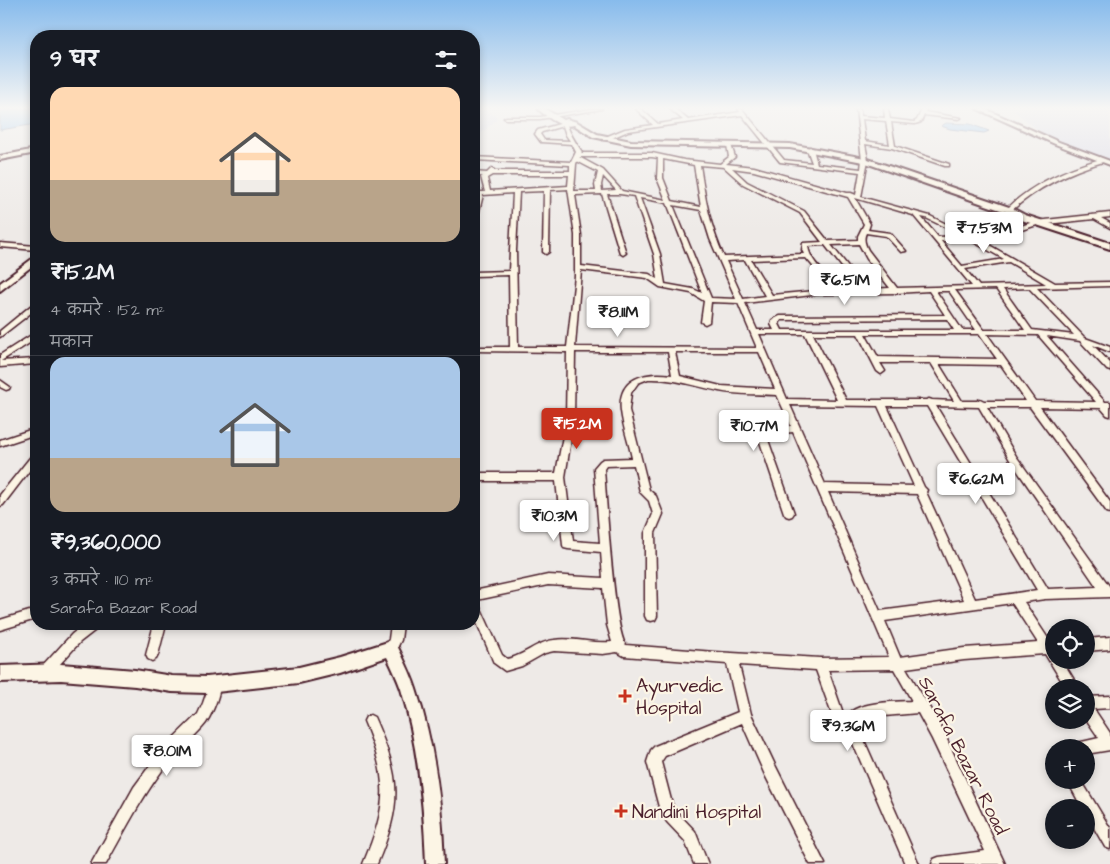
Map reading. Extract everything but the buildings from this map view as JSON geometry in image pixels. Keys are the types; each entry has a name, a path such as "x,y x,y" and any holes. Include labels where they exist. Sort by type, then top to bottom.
{"main road":[{"path":"811,149 1009,210 1021,216"},
{"path":"0,158 30,152"},
{"path":"862,164 1108,245"},
{"path":"0,281 30,257"},
{"path":"0,288 30,264"}],"street":[{"path":"575,149 576,159 572,172 571,190 578,236 578,268 570,349 570,420 560,476 568,545 606,548"},
{"path":"644,149 645,155"},
{"path":"724,166 732,157 731,149"},
{"path":"771,149 779,159 797,163 815,165 862,164"},
{"path":"810,149 815,165"},
{"path":"858,196 862,149"},
{"path":"900,149 947,165"},
{"path":"1075,149 1107,163"},
{"path":"480,159 576,159 645,155 697,164 754,169 914,211 972,238 1054,285"},
{"path":"661,157 660,178 708,300 705,322"},
{"path":"576,159 601,171 620,192"},
{"path":"480,204 484,193 484,179 489,174 491,160"},
{"path":"797,163 798,181"},
{"path":"1009,210 1046,181 1067,171 1107,163"},
{"name":"Sarafa Bazar Road","path":"697,164 704,209 713,239 742,300 897,663 940,741 996,861"},
{"path":"724,166 745,183 796,207 812,222 864,291"},
{"path":"601,171 598,185 623,253"},
{"path":"480,174 572,172"},
{"path":"480,193 547,189 620,192 704,209"},
{"path":"546,252 547,189"},
{"path":"514,349 512,273 516,191"},
{"path":"849,194 867,224 861,236 861,242 869,257 896,291"},
{"path":"636,195 657,254 662,286"},
{"path":"914,211 977,288"},
{"path":"979,242 1040,222 1110,215"},
{"path":"1094,216 1110,226"},
{"path":"864,231 888,234 903,251"},
{"path":"935,239 972,238"},
{"path":"842,292 808,256 804,248 805,244 861,242"},
{"path":"0,245 30,248"},
{"path":"722,259 808,256"},
{"path":"747,258 769,297"},
{"path":"960,268 1011,260"},
{"path":"578,268 649,276 662,286 693,291 708,300 742,300 820,292 1110,284"},
{"path":"480,274 512,273"},
{"path":"1031,286 1110,368"},
{"path":"998,287 1030,332"},
{"path":"951,289 1032,404 1110,509"},
{"path":"932,290 960,332"},
{"path":"0,335 30,311"},
{"path":"779,332 775,324 776,320 780,318 950,317"},
{"path":"755,332 1030,332 1083,339 1110,350"},
{"path":"808,332 843,403"},
{"path":"860,332 881,372"},
{"path":"1040,333 1106,404 1110,413"},
{"path":"0,359 30,341"},
{"path":"480,349 762,350"},
{"path":"671,350 676,377"},
{"path":"875,360 1003,362"},
{"path":"933,361 959,402"},
{"path":"0,364 30,362"},
{"path":"651,616 650,533 658,514 653,499 645,492 637,461 625,410 624,398 627,390 635,382 647,376 676,377 727,390 780,392"},
{"path":"784,402 1106,404"},
{"path":"880,402 922,490 971,603"},
{"path":"929,402 1045,594"},
{"path":"980,402 1013,458 1108,592"},
{"path":"790,513 762,436 772,431 796,429"},
{"path":"0,443 30,433"},
{"path":"637,461 600,465 613,625 619,646 624,650 820,664 897,663 964,654 1045,654"},
{"path":"0,502 30,464"},
{"path":"480,476 560,476"},
{"path":"823,488 922,490"},
{"path":"480,595 548,580 609,583"},
{"path":"878,617 1045,594 1108,592"},
{"path":"1015,598 1045,642"},
{"path":"0,625 30,616"},
{"path":"480,618 498,659 505,665 513,665 541,648 556,645 593,649 607,649 619,646"},
{"path":"45,672 76,638 86,630"},
{"path":"152,655 158,630"},
{"path":"0,674 45,672 135,678 172,684 215,684 299,675 340,665 391,648 395,640 396,630"},
{"path":"1095,644 1110,643"},
{"path":"391,648 408,686 427,761 428,788 433,814 435,864"},
{"path":"732,659 745,715 770,770 818,864"},
{"path":"820,664 838,716"},
{"path":"98,864 139,792 167,754 202,718 209,705 215,684"},
{"path":"1095,703 1110,702"},
{"path":"912,864 854,732 852,720 854,715 862,712 922,706"},
{"path":"702,864 690,836 672,817 666,807 654,762 656,755 745,715"},
{"path":"370,721 387,766 390,789 386,819 370,864"},
{"path":"1095,721 1110,743 1095,746"},
{"path":"1079,789 1110,842"},
{"path":"938,864 996,861"}],"shaded area":[{"path":"1070,149 1110,149 1110,160"}],"place":[{"name":"Ayurvedic Hospital","path":"625,696"},
{"name":"Nandini Hospital","path":"621,811"}]}
